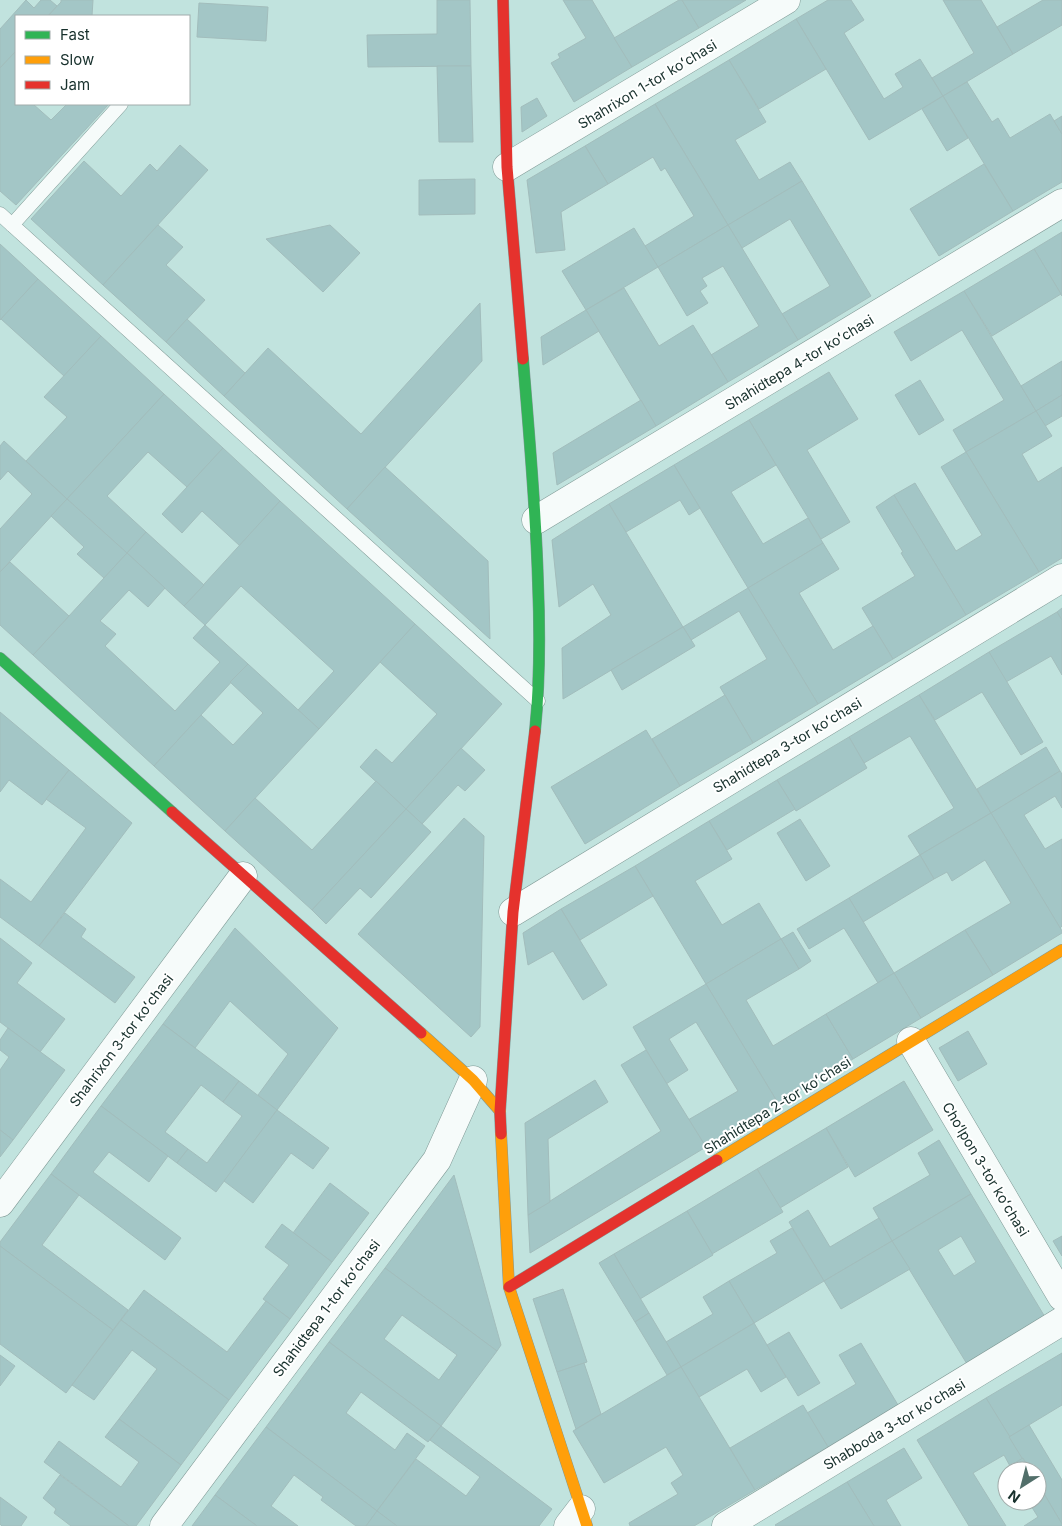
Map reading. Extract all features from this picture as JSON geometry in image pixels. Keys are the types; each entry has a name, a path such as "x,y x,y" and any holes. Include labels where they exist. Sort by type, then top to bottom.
{"street":[{"path":"503,0 507,167 536,520 540,641 538,702 513,912 500,1110 509,1287 579,1520"},
{"name":"Shahrixon 1-tor koʻchasi","path":"507,167 786,0"},
{"name":"Shahidtepa 4-tor koʻchasi","path":"536,520 1062,203"},
{"name":"Shahidtepa 3-tor koʻchasi","path":"513,912 1062,578"},
{"path":"0,658 473,1080 500,1110"},
{"name":"Shahrixon 3-tor koʻchasi","path":"0,1203 243,876"},
{"name":"Shahidtepa 2-tor koʻchasi","path":"509,1287 1062,950"},
{"name":"Cho‘lpon 3-tor koʻchasi","path":"911,1041 1062,1297"},
{"name":"Shahidtepa 1-tor koʻchasi","path":"164,1526 437,1160 473,1080"},
{"name":"Shabboda 3-tor koʻchasi","path":"726,1526 1062,1322"}],"lane":[{"path":"12,225 120,105"},
{"path":"0,214 538,702"}],"building":[{"path":"26,0 34,8 41,0 50,0 57,6 49,15 15,15 15,52 0,68 0,29"},
{"path":"61,0 93,0 92,15 49,15"},
{"path":"437,0 470,0 471,66 368,67 367,35 437,34"},
{"path":"563,0 592,0 632,67 574,102 551,63 560,58 558,54 586,38"},
{"path":"682,0 699,28 632,67 614,38"},
{"path":"682,0 746,0 699,28"},
{"path":"828,0 851,0 864,20 844,33 884,99 903,87 895,74 920,59 943,96 869,140 796,19"},
{"path":"943,0 981,0 1013,54 943,96 932,78 974,53"},
{"path":"1043,0 1062,0 1062,25 1013,54 997,27"},
{"path":"199,3 268,7 266,41 197,37"},
{"path":"796,19 826,69 759,109 729,60"},
{"path":"15,52 15,105 34,105 51,120 66,105 108,105 16,205 0,191 0,68"},
{"path":"729,60 766,122 735,140 759,180 790,162 802,181 728,225 655,104"},
{"path":"437,66 471,66 473,142 439,142"},
{"path":"967,82 992,122 998,118 1010,138 1050,114 1062,134 1062,182 1013,211 943,96"},
{"path":"943,96 968,138 947,151 922,109"},
{"path":"537,98 547,116 522,132 521,107"},
{"path":"655,104 728,225 658,267 645,246 694,216 665,168 661,171 653,157 608,184 585,146"},
{"path":"1062,116 1062,134 1054,121"},
{"path":"180,145 208,170 103,285 31,219 84,161 121,196 150,164 157,171"},
{"path":"585,146 608,184 561,212 565,250 536,253 527,180"},
{"path":"984,164 1013,211 939,256 910,209"},
{"path":"475,179 475,214 419,215 419,180"},
{"path":"802,181 871,296 798,340 782,314 830,286 790,219 742,248 728,225"},
{"path":"158,225 183,247 166,265 205,300 166,342 103,285"},
{"path":"330,225 360,253 323,292 266,239"},
{"path":"728,225 798,340 728,382 711,355 759,326 723,266 702,278 707,286 700,291 708,303 687,316 658,267"},
{"path":"634,228 658,267 586,310 562,271"},
{"path":"1062,232 1062,296 1034,249"},
{"path":"0,244 38,279 0,320"},
{"path":"1034,249 1061,294 992,336 964,291"},
{"path":"38,279 101,336 64,376 1,319"},
{"path":"624,288 659,346 693,325 728,382 656,426 586,310"},
{"path":"964,291 1036,411 966,452 953,430 1004,400 962,330 911,361 894,332"},
{"path":"480,303 482,361 347,509 224,396 268,348 361,434"},
{"path":"586,310 599,331 543,365 541,337"},
{"path":"187,319 245,373 224,396 166,342"},
{"path":"101,336 164,394 67,499 26,461 67,417 44,397"},
{"path":"1062,361 1062,395 1036,411 1021,386"},
{"path":"829,372 858,419 807,450 850,522 821,539 749,420"},
{"path":"920,380 944,420 919,435 895,395"},
{"path":"164,394 223,448 187,487 148,452 107,496 146,532 127,553 67,499"},
{"path":"1062,395 1062,416 1045,426 1036,411"},
{"path":"641,400 656,426 557,485 553,453"},
{"path":"1036,411 1052,436 1022,454 1038,482 1062,467 1062,558 1039,572 966,452"},
{"path":"749,420 776,465 731,492 763,544 808,518 823,543 748,588 674,465"},
{"path":"4,441 67,499 0,572 0,529 32,494 8,471 0,480 0,446"},
{"path":"223,448 280,501 240,546 202,511 182,533 162,514"},
{"path":"966,452 1039,572 966,615 894,495 915,483 956,551 982,535 941,467"},
{"path":"674,465 700,508 689,515 680,500 626,532 609,504"},
{"path":"385,467 488,561 490,639 347,509"},
{"path":"894,495 966,615 893,659 862,608 915,576 876,507"},
{"path":"67,499 127,553 104,578 77,554 84,547 51,516"},
{"path":"280,501 415,624 319,729 298,710 334,671 241,586 205,625 184,606"},
{"path":"609,504 683,627 563,699 562,648 611,615 593,584 559,607 552,540"},
{"path":"146,532 204,585 184,606 127,553"},
{"path":"823,543 839,569 799,593 833,650 873,626 893,659 818,704 748,588"},
{"path":"127,553 165,588 148,607 129,590 100,621 116,634 105,646 175,711 220,662 193,638 205,625 248,664 154,766 33,655"},
{"path":"10,562 69,616 33,655 0,625 0,572"},
{"path":"748,588 818,704 753,743 720,687 767,659 739,611 691,640 683,627"},
{"path":"1062,608 1062,620 1057,612"},
{"path":"1057,612 1062,620 1062,675 1051,656 1006,682 989,652"},
{"path":"415,624 502,704 406,809 360,767 376,749 392,763 437,714 380,662"},
{"path":"683,627 695,646 622,690 611,670"},
{"path":"989,652 1043,742 1021,755 982,692 935,720 919,695"},
{"path":"248,664 319,729 225,831 154,766 201,715 233,745 263,713 230,682"},
{"path":"725,695 753,743 680,786 652,739"},
{"path":"919,695 991,813 920,855 908,836 954,808 910,736 864,763 849,737"},
{"path":"0,712 69,770 42,805 9,780 0,792"},
{"path":"646,730 680,786 585,844 551,787"},
{"path":"849,737 867,768 796,811 777,780"},
{"path":"1046,747 1060,771 991,813 977,789"},
{"path":"461,748 485,770 465,791 458,785 422,824 406,809"},
{"path":"69,770 132,823 39,946 0,917 0,879 31,902 86,828 46,799"},
{"path":"1060,771 1062,774 1062,808 1055,796 1024,815 1045,849 1062,839 1062,926 1060,928 991,813"},
{"path":"777,780 795,809 727,850 709,821"},
{"path":"376,781 406,809 312,910 225,831 255,798 312,850"},
{"path":"406,809 431,832 371,898 360,888 326,924 312,910"},
{"path":"991,813 1062,931 1062,933 993,975 965,930 1011,903 985,860 952,881 947,872 934,879 920,855"},
{"path":"464,818 484,836 480,1027 471,1037 358,934"},
{"path":"800,819 830,866 806,881 777,833"},
{"path":"709,821 732,859 695,881 722,925 759,903 781,939 706,984 635,866"},
{"path":"920,855 934,879 863,922 849,898"},
{"path":"635,866 653,896 580,940 561,909"},
{"path":"849,898 894,973 878,983 844,928 809,949 797,929"},
{"path":"561,909 607,985 583,1000 553,951 528,965 523,933"},
{"path":"65,913 86,929 81,937 135,977 115,1003 39,946"},
{"path":"235,928 338,1028 277,1110 258,1095 288,1054 230,1001 195,1048 163,1024"},
{"path":"965,930 993,975 921,1018 894,973"},
{"path":"793,932 811,961 799,969 781,939"},
{"path":"0,938 32,963 17,983 65,1019 40,1052 0,1022"},
{"path":"781,939 799,969 746,1000 773,1046 826,1014 853,1059 778,1103 706,984"},
{"path":"894,973 921,1018 853,1059 826,1014"},
{"path":"706,984 778,1103 706,1147 688,1120 738,1091 696,1022 669,1039 688,1070 666,1084 633,1027"},
{"path":"163,1024 239,1081 223,1102 201,1085 165,1132 188,1149 177,1163 101,1106"},
{"path":"8,1028 65,1070 13,1140 0,1130 0,1070 9,1057 0,1050 0,1040"},
{"path":"968,1031 987,1064 958,1081 939,1048"},
{"path":"646,1050 706,1147 530,1253 528,1215 661,1131 621,1065"},
{"path":"595,1080 608,1102 548,1139 550,1202 528,1215 525,1123"},
{"path":"239,1081 277,1110 216,1192 177,1163 188,1149 207,1163 242,1116 223,1102"},
{"path":"904,1081 933,1130 855,1177 826,1128"},
{"path":"101,1106 168,1156 149,1182 109,1152 93,1172 181,1238 165,1260 51,1174"},
{"path":"277,1110 329,1148 313,1169 291,1153 253,1203 224,1181"},
{"path":"826,1128 848,1167 780,1208 757,1169"},
{"path":"0,1130 13,1140 0,1157"},
{"path":"939,1140 971,1194 892,1241 873,1208 930,1175 918,1153"},
{"path":"757,1169 783,1212 712,1254 687,1211"},
{"path":"51,1174 79,1195 42,1245 128,1310 113,1330 0,1246 0,1242"},
{"path":"454,1175 501,1345 497,1351 385,1268"},
{"path":"330,1183 369,1213 332,1262 293,1233"},
{"path":"971,1194 1045,1317 967,1364 892,1241","holes":["961,1236 976,1262 954,1276 938,1250"]},
{"path":"808,1210 830,1247 879,1218 892,1241 824,1281 789,1222"},
{"path":"687,1211 713,1255 640,1299 614,1254"},
{"path":"282,1224 332,1262 290,1319 263,1299 289,1265 265,1247"},
{"path":"792,1228 824,1281 754,1323 729,1281 777,1253 770,1241"},
{"path":"1062,1236 1062,1256 1053,1241"},
{"path":"892,1241 910,1269 841,1309 824,1281"},
{"path":"0,1246 113,1330 66,1393 0,1344"},
{"path":"614,1254 649,1313 635,1322 599,1263"},
{"path":"385,1268 497,1351 441,1426 329,1342","holes":["402,1315 457,1355 439,1380 384,1339"]},
{"path":"729,1281 754,1323 681,1367 666,1342 713,1314 703,1297"},
{"path":"563,1289 587,1362 557,1372 533,1299"},
{"path":"144,1290 227,1352 266,1301 290,1319 229,1400 121,1320"},
{"path":"649,1313 681,1367 667,1375 635,1322"},
{"path":"121,1320 229,1400 181,1465 119,1419 157,1369 132,1350 94,1400 72,1385"},
{"path":"754,1323 786,1377 761,1392 747,1369 699,1397 681,1367"},
{"path":"789,1332 820,1383 798,1396 767,1345"},
{"path":"329,1342 441,1426 428,1442 361,1392 346,1413 395,1450 407,1433 425,1446 377,1511 266,1427"},
{"path":"861,1343 898,1405 828,1447 807,1413 856,1384 839,1355"},
{"path":"1062,1353 1062,1405 1009,1437 986,1398"},
{"path":"0,1355 15,1366 0,1386"},
{"path":"584,1363 601,1414 576,1429 557,1372"},
{"path":"681,1367 755,1490 694,1526 630,1526 629,1523 678,1494 671,1483 683,1475 666,1447 604,1483 573,1431"},
{"path":"986,1398 1023,1458 1018,1461 1007,1461 1004,1455 973,1473 1006,1526 969,1526 917,1440"},
{"path":"803,1405 828,1447 755,1490 730,1448"},
{"path":"119,1419 181,1465 136,1526 129,1526 44,1462 59,1441 121,1487 139,1462 105,1437"},
{"path":"1029,1425 1062,1480 1062,1524 1047,1499 1047,1461 1024,1461 1009,1437"},
{"path":"441,1426 552,1509 539,1526 397,1526 377,1511 416,1459 466,1496 480,1477 430,1440"},
{"path":"266,1427 377,1511 366,1526 356,1526 321,1500 323,1497 294,1475 271,1506 298,1526 257,1526 215,1495"},
{"path":"904,1448 922,1478 886,1500 901,1526 874,1526 847,1482"},
{"path":"60,1475 129,1526 71,1526 54,1513 56,1509 43,1498"},
{"path":"847,1482 874,1526 775,1525"},
{"path":"215,1495 257,1526 192,1526"},
{"path":"0,1497 27,1517 21,1526 2,1526 0,1524"},
{"path":"1047,1499 1062,1526 1024,1526 1038,1517 1034,1511 1047,1511"},
{"path":"377,1511 397,1526 366,1526"}],"traffic: fast":[{"path":"523,359 534,499 539,601 539,675 535,731"},
{"path":"0,658 172,812"}],"traffic: slow":[{"path":"717,1160 1062,950"},
{"path":"421,1033 473,1080 500,1111"},
{"path":"501,1134 509,1287 587,1526"}],"traffic: jam":[{"path":"503,0 507,167 523,359"},
{"path":"501,1134 500,1111 513,912 535,731"},
{"path":"172,812 421,1033"},
{"path":"509,1287 717,1160"}]}
